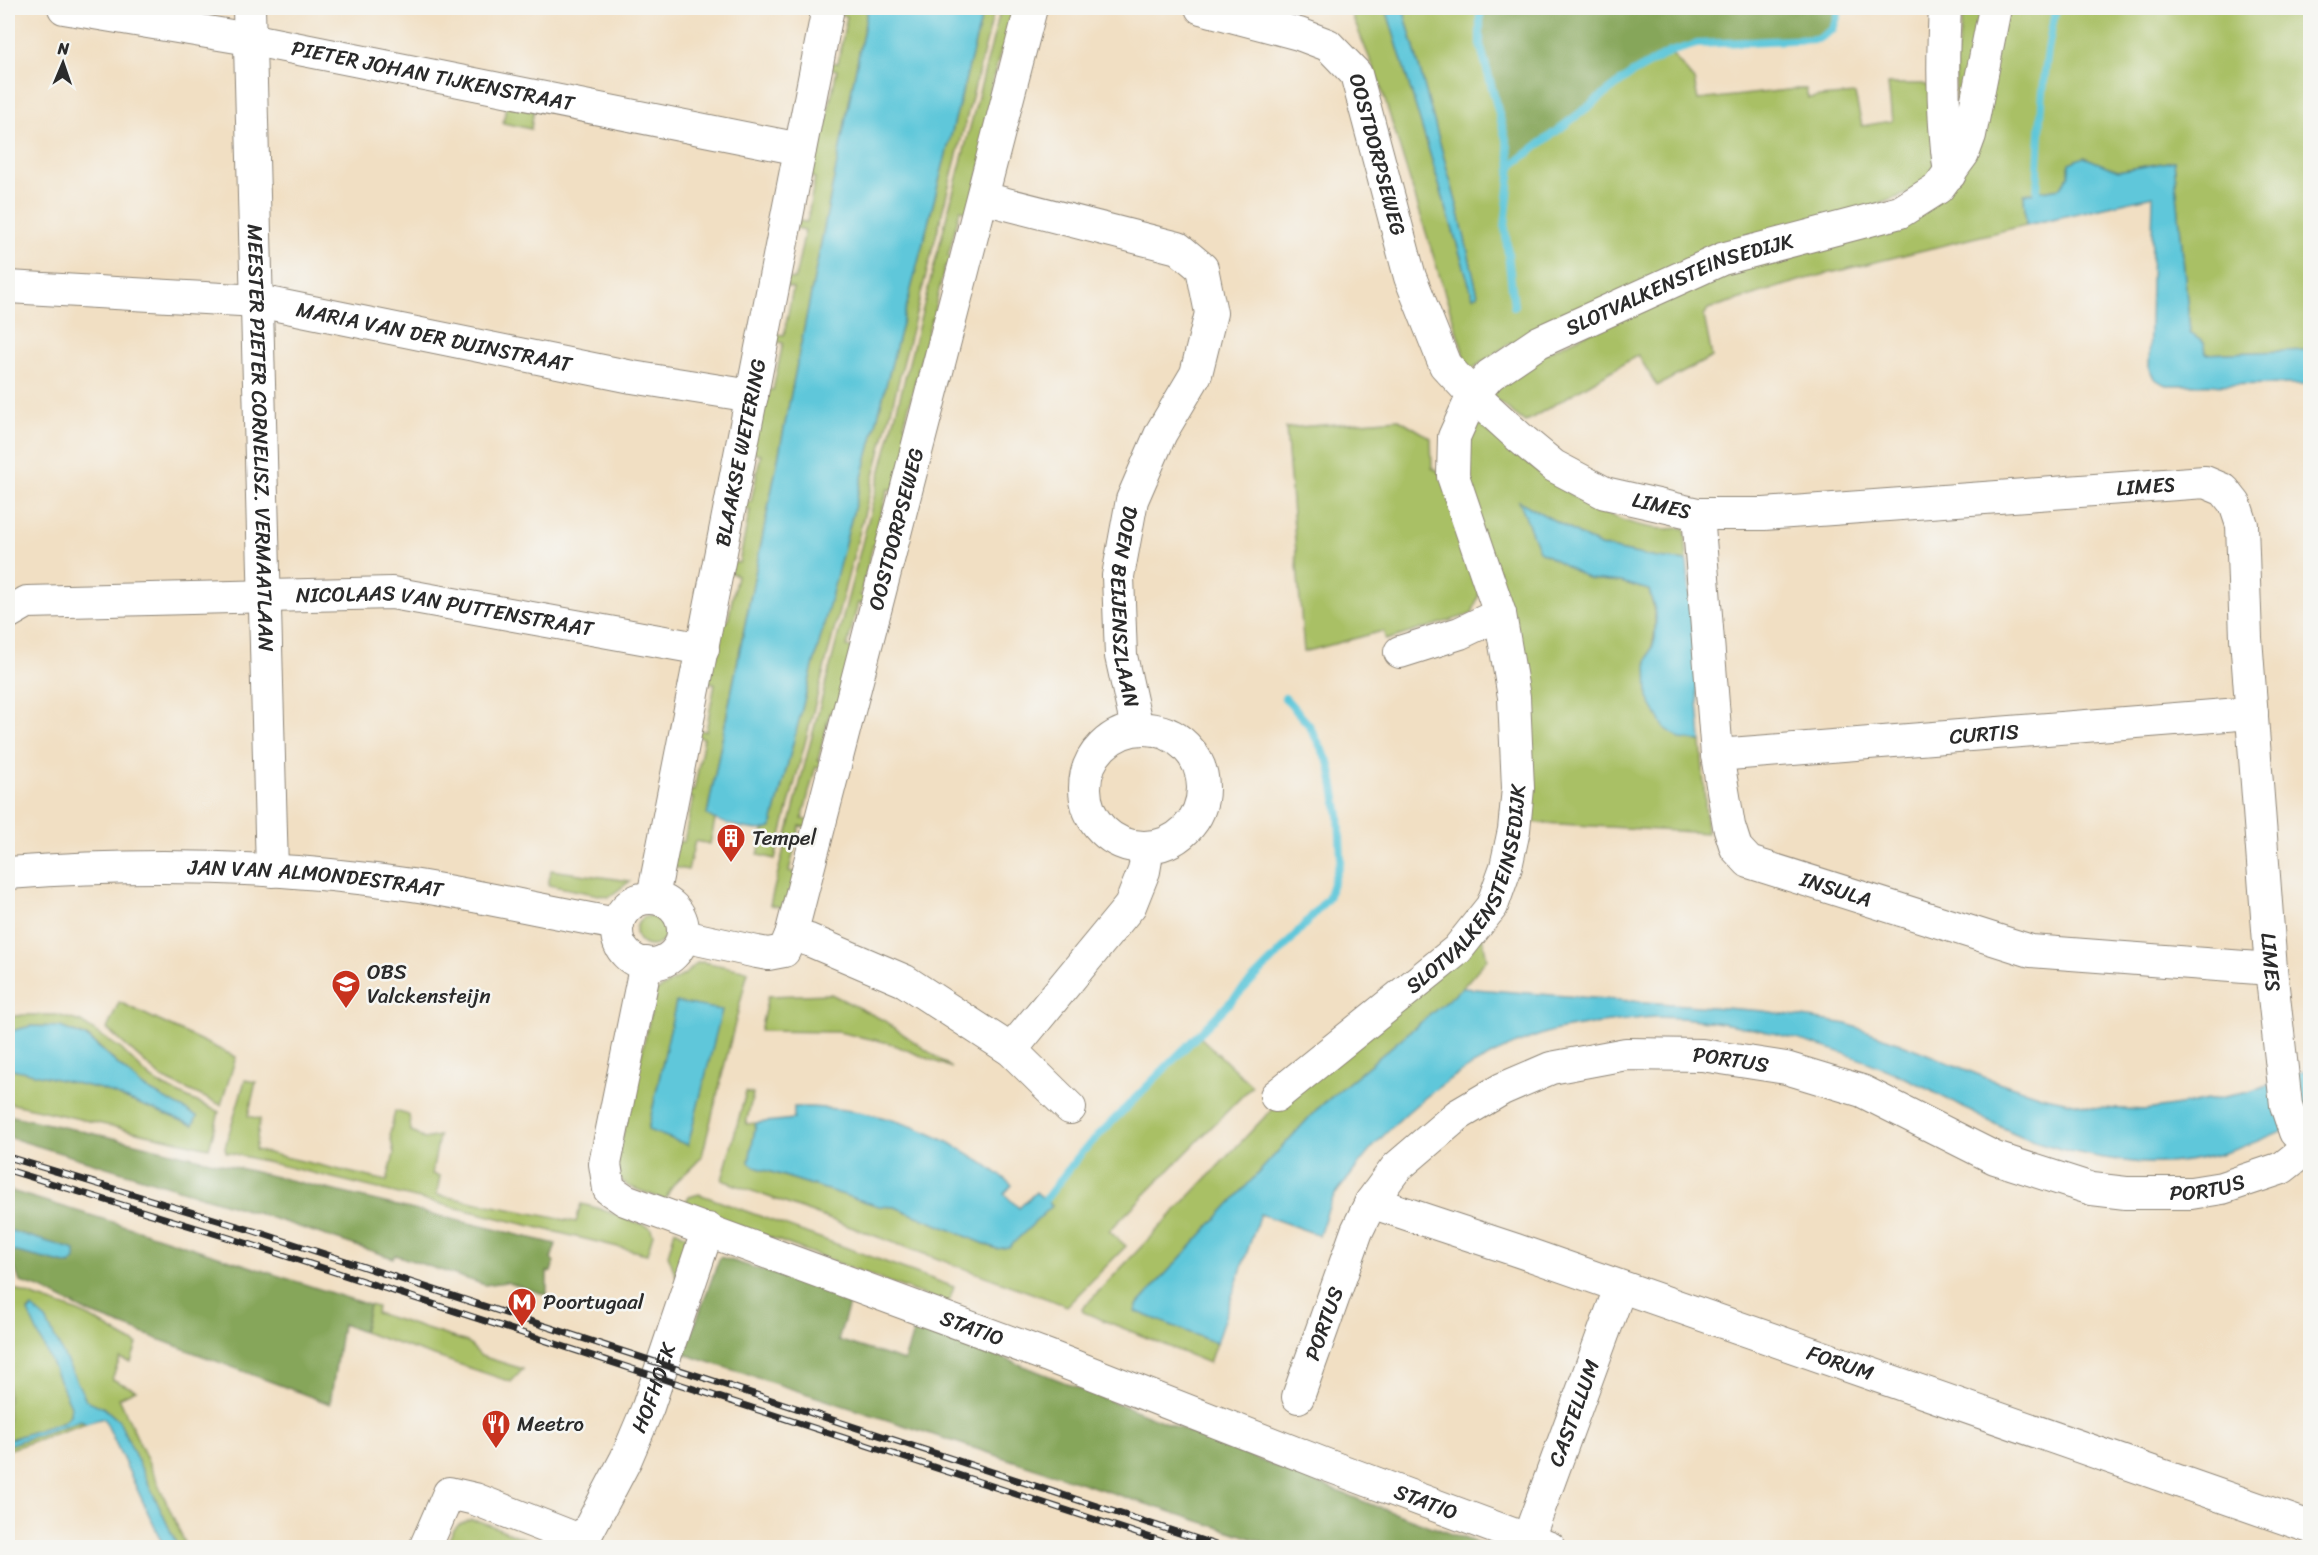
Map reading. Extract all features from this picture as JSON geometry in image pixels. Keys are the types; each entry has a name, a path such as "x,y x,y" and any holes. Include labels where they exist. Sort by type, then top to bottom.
{"street":[{"name":"PIETER JOHAN TIJKENSTRAAT","path":"64,8 249,39 800,149"},
{"name":"MEESTER PIETER CORNELISZ. VERMAATLAAN","path":"249,8 272,871"},
{"name":"BLAAKSE WETERING","path":"653,897 828,8"},
{"name":"OOSTDORPSEWEG","path":"791,935 1031,8"},
{"name":"OOSTDORPSEWEG","path":"1201,8 1299,34 1328,45 1356,74 1410,277 1445,364"},
{"path":"1945,8 1942,55 1950,174"},
{"name":"SLOTVALKENSTEINSEDIJK","path":"1276,1096 1457,950 1492,906 1506,867 1514,830 1518,788 1514,697 1500,614 1453,476 1454,437 1473,395 1490,375 1539,342 1722,259 1900,212 1938,188 1963,154 1970,135 1995,8"},
{"name":"DOEN BEIJENSZLAAN","path":"982,198 1178,248 1202,268 1211,313 1196,374 1161,433 1132,500 1118,576 1121,656 1137,728"},
{"name":"MARIA VAN DER DUINSTRAAT","path":"8,287 258,301 632,377 752,396"},
{"name":"LIMES","path":"1445,364 1473,395 1554,466 1605,493 1698,514 1764,514 2205,482 2224,490 2235,504 2242,525 2252,713 2271,969 2286,1105 2305,1142"},
{"name":"INSULA","path":"1698,514 1718,755 1729,826 1736,848 1749,862 2031,951 2271,969"},
{"name":"NICOLAAS VAN PUTTENSTRAAT","path":"8,613 27,602 392,593 703,649"},
{"path":"1400,652 1460,633 1500,614"},
{"name":"CURTIS","path":"1718,755 2252,713"},
{"name":"DOEN BEIJENSZLAAN","path":"1137,728 1163,731 1182,742 1194,755 1202,771 1204,788 1201,806 1193,822 1181,835 1165,844 1148,848 1124,844 1110,837 1098,826 1089,812 1085,796 1085,780 1089,765 1101,746 1119,733 1137,728"},
{"path":"1011,1050 1130,906 1144,871 1148,848"},
{"name":"JAN VAN ALMONDESTRAAT","path":"8,873 179,867 272,871 410,885 618,924"},
{"path":"653,897 662,899 677,910 681,918 683,936 681,944 670,957 654,964 632,958 618,939 618,924 621,916 631,904 653,897"},
{"path":"683,936 768,954 784,951 791,935 809,940 905,981 1011,1050 1070,1108"},
{"name":"STATIO","path":"646,963 605,1164 609,1189 625,1200 1048,1356 1324,1464 1539,1543"},
{"name":"PORTUS","path":"1298,1396 1357,1231 1371,1202 1396,1168 1458,1115 1502,1089 1551,1068 1626,1054 1702,1055 1786,1068 1862,1091 1995,1158 2092,1189 2126,1193 2162,1195 2222,1188 2282,1168 2305,1142"},
{"name":"FORUM","path":"1371,1202 2310,1527"},
{"name":"HOFHOEK","path":"425,1548 448,1493 475,1498 580,1544 626,1460 648,1407 708,1229"},
{"name":"CASTELLUM","path":"1539,1543 1620,1288"}],"green space":[{"path":"839,8 868,8 707,814 715,820 710,844 695,841 688,870 669,866 674,841 684,842 693,798 683,796 685,789 694,791 704,738 695,736 697,730 706,731 715,684 706,681 718,620 728,621 737,575 728,572 730,562 739,563 750,510 740,507 742,501 751,502 761,454 751,452 764,389 773,390 783,343 773,341 775,334 784,335 793,288 784,286 786,278 795,279 805,230 796,228 797,221 807,222 815,178 806,176 818,115 827,116 837,70 827,68 828,62 838,63 847,16 838,14"},
{"path":"984,8 995,8 775,859 758,855 763,831 771,828"},
{"path":"1001,8 1021,8 1010,52 1001,50 989,94 999,97 969,212 960,210 948,256 957,259 955,268 945,266 934,311 943,313 941,320 932,318 930,324 918,371 927,373 925,381 916,379 904,425 913,428 897,491 888,489 875,538 884,541 883,547 873,545 860,595 869,598 868,604 858,603 847,647 856,650 839,714 830,712 818,760 827,763 825,770 816,767 802,819 812,822 810,828 800,826 789,871 798,874 789,909 770,905 803,771"},
{"path":"1349,8 1386,8 1473,297 1478,295 1458,209 1403,8 1480,8 1480,44 1511,166 1631,74 1670,52 1694,80 1698,100 1796,89 1806,89 1808,98 1855,94 1862,126 1892,121 1888,84 1923,84 1934,88 1934,174 1914,191 1509,344 1469,371 1380,84"},
{"path":"1480,8 1840,8 1833,29 1818,39 1697,44 1670,52 1631,74 1511,166 1480,44"},
{"path":"1964,8 1983,8 1957,134 1955,63"},
{"path":"2006,8 2310,8 2310,350 2205,354 2204,343 2190,333 2174,161 2117,171 2084,157 2061,188 2024,194 2026,225 1802,280 1708,309 1704,316 1712,357 1657,386 1638,355 1525,422 1490,395 1517,366 1668,296 1749,266 1918,217"},
{"path":"507,102 534,108 531,129 503,123"},
{"path":"1399,419 1431,438 1432,468 1446,475 1480,591 1472,614 1386,640 1383,631 1304,652 1286,428"},
{"path":"1474,420 1535,469 1580,500 1604,513 1653,528 1685,528 1687,561 1657,558 1600,546 1520,502 1540,551 1589,579 1621,582 1649,590 1654,609 1655,634 1647,661 1680,739 1701,741 1707,833 1527,822 1464,458"},
{"path":"551,870 630,881 609,897 548,885"},
{"path":"651,916 662,920 666,931 662,942 651,946 640,942 636,931 640,920"},
{"path":"1482,935 1487,959 1462,988 1317,1109 1138,1304 1136,1311 1216,1343 1209,1363 1083,1312 1082,1309 1276,1105"},
{"path":"703,962 748,971 702,1156 677,1181 665,1200 628,1186 620,1179 616,1164 656,991 684,975 697,963","holes":["676,1003 721,1010 688,1145 648,1129"]},
{"path":"831,994 883,1020 952,1068 889,1043 838,1032 760,1031 768,996"},
{"path":"119,1002 236,1057 221,1105 162,1078 107,1029"},
{"path":"57,1015 81,1022 121,1049 150,1078 164,1087 219,1112 209,1148 8,1103 8,1068 101,1089 193,1125 197,1116 143,1087 88,1037 59,1027 31,1026 8,1032 8,1017"},
{"path":"1198,1035 1252,1086 1109,1231 1126,1246 1067,1306 722,1180 746,1092 753,1094 746,1124 756,1123 749,1162 755,1167 879,1206 895,1207 997,1249 1052,1206 1045,1200 1082,1152"},
{"path":"245,1080 256,1082 248,1116 260,1119 255,1150 387,1181 394,1154 390,1134 395,1111 409,1115 411,1131 424,1139 439,1136 432,1174 440,1176 437,1195 576,1222 581,1204 597,1208 650,1227 653,1234 647,1254 226,1152 225,1147"},
{"path":"8,1115 118,1139 556,1244 551,1259 554,1262 551,1272 547,1271 547,1295 506,1282 485,1285 395,1255 393,1258 260,1214 8,1137"},
{"path":"8,1190 369,1305 363,1332 342,1324 330,1404 89,1313 42,1289 20,1282 8,1250 70,1265 75,1250 8,1230"},
{"path":"699,1194 954,1287 948,1304 683,1205 689,1197"},
{"path":"675,1230 686,1236 688,1240 676,1276 668,1255"},
{"path":"720,1257 851,1298 838,1340 904,1361 916,1323 1375,1506 1488,1547 1279,1547 684,1354"},
{"path":"8,1286 83,1314 137,1344 131,1362 120,1359 112,1379 136,1390 119,1398 185,1543 177,1545 119,1421 104,1408 86,1401 46,1320 30,1309 28,1311 71,1406 70,1415 62,1422 8,1440"},
{"path":"369,1305 377,1307 376,1313 467,1342 481,1356 523,1369 511,1382 363,1332"},
{"path":"81,1420 86,1423 8,1450 8,1445"},
{"path":"471,1520 528,1540 524,1547 446,1547 454,1529"}],"water":[{"path":"868,8 984,8 771,828 748,829 707,815"},
{"path":"1386,8 1403,8 1458,209 1478,295 1473,297"},
{"path":"2084,157 2118,171 2174,161 2190,333 2204,343 2205,354 2310,350 2310,384 2166,385 2155,379 2149,368 2153,196 2026,225 2024,194 2060,188 2069,175 2069,163"},
{"path":"1519,501 1600,546 1657,558 1687,561 1701,741 1680,739 1664,727 1648,698 1647,661 1655,639 1656,614 1649,590 1621,582 1589,579 1539,551"},
{"path":"1462,988 1764,1011 1847,1024 1989,1079 2041,1096 2097,1108 2146,1110 2193,1103 2249,1092 2310,1069 2310,1117 2266,1138 2220,1154 2173,1163 2124,1161 2071,1152 2032,1140 2004,1129 1890,1071 1836,1051 1776,1034 1714,1022 1656,1017 1572,1027 1533,1037 1496,1053 1472,1065 1422,1100 1384,1135 1339,1189 1331,1202 1319,1235 1260,1214 1216,1343 1135,1311 1138,1304 1317,1109"},
{"path":"676,1002 722,1010 688,1145 648,1130"},
{"path":"31,1026 60,1027 88,1038 143,1087 197,1116 193,1125 101,1089 8,1068 8,1032"},
{"path":"794,1107 854,1111 910,1126 963,1150 988,1166 1012,1185 1004,1194 1019,1208 1036,1192 1052,1206 1009,1247 997,1249 895,1207 879,1206 755,1167 749,1162 756,1123 794,1119"},
{"path":"8,1230 75,1250 75,1259 70,1265 8,1250"},
{"path":"32,1308 46,1320 86,1400 104,1408 119,1421 177,1545 164,1547 104,1418 86,1423 81,1420 8,1445 8,1440 62,1422 70,1415 71,1406 28,1312"}],"waterway":[{"path":"1480,8 1480,44 1511,166 1505,228 1514,306"},
{"path":"1511,166 1631,74 1670,52 1697,44 1818,39 1833,29 1840,8"},
{"path":"2037,191 2045,76 2056,8"},
{"path":"1045,1200 1082,1152 1282,950 1328,898 1341,859 1339,815 1330,765 1309,725 1285,698"}],"railway":[{"path":"8,1157 254,1231 1225,1548"},
{"path":"8,1170 249,1244 1182,1548"}],"place":[{"name":"Tempel","path":"731,864"},
{"name":"OBS Valckensteijn","path":"346,1010"},
{"name":"Poortugaal","path":"522,1328"},
{"name":"Meetro","path":"496,1450"}]}
